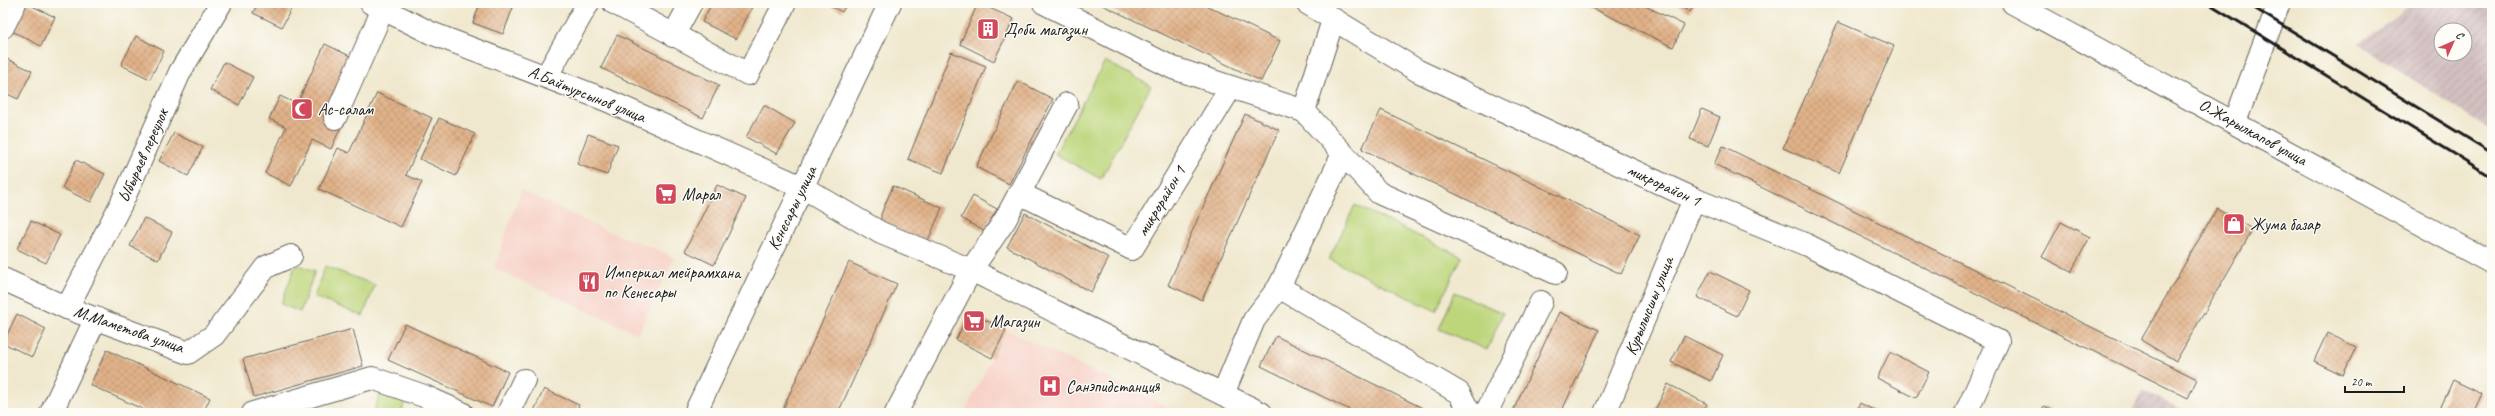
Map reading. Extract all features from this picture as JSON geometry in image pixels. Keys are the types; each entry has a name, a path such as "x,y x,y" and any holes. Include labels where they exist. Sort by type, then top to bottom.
{"street":[{"path":"3,27 15,3"},
{"name":"Ыбыраев переулок","path":"67,308 122,202 180,72 221,3"},
{"path":"546,77 588,3"},
{"path":"614,3 673,36 748,74 785,3"},
{"path":"673,36 691,3"},
{"name":"Кенесары улица","path":"694,413 890,3"},
{"path":"1044,3 1173,68 1304,111 1379,193 1556,273"},
{"name":"микрорайон 1","path":"1307,3 1418,71 1694,199 1807,245 1998,341 1966,413"},
{"name":"О.Жарылкапов улица","path":"2013,3 2235,122 2492,263"},
{"path":"2235,122 2279,3"},
{"path":"335,118 377,6"},
{"name":"А.Байтурсынов улица","path":"377,6 431,33 606,100 802,187"},
{"path":"1304,111 1333,20"},
{"name":"микрорайон 1","path":"1019,194 1132,249 1231,87"},
{"path":"896,413 970,270 1005,220 1067,104"},
{"path":"1223,394 1254,320 1279,287 1343,154"},
{"path":"802,187 881,234 970,270 1261,413"},
{"name":"Курылысшы улица","path":"1605,413 1694,199"},
{"name":"М.Маметова улица","path":"3,279 67,308 188,353 214,335 266,267 291,256"},
{"path":"1279,287 1459,393 1470,413"},
{"path":"1486,413 1541,302"},
{"path":"51,413 96,318"},
{"path":"253,413 372,378 420,404 462,413"},
{"path":"508,413 524,380"}],"shaded area":[{"path":"2414,3 2492,3 2492,131 2358,44"},
{"path":"521,190 604,230 654,248 674,258 638,334 494,268"},
{"name":"Санэпидстанция","path":"1006,330 1181,413 964,413"},
{"path":"2142,390 2190,413 2132,413"}],"green space":[{"path":"1105,61 1151,86 1101,179 1055,154"},
{"path":"1355,205 1462,257 1436,311 1329,259"},
{"path":"296,264 315,271 300,312 281,304"},
{"path":"325,266 375,285 363,316 314,297"},
{"path":"1455,292 1503,313 1487,350 1439,329"},
{"path":"381,392 405,402 401,413 373,413"}],"building":[{"path":"26,3 55,17 41,46 12,31"},
{"path":"258,3 294,3 282,27 253,13"},
{"path":"480,3 514,5 503,34 473,23"},
{"path":"712,3 754,3 736,39 702,22"},
{"path":"825,3 847,3 842,12"},
{"name":"Доби магазин","path":"978,3 1014,19 994,61 960,44"},
{"path":"1098,3 1201,3 1280,41 1261,81"},
{"path":"1582,3 1639,3 1684,25 1673,47"},
{"path":"1674,3 1695,3 1690,12"},
{"path":"1838,22 1894,46 1839,173 1783,148"},
{"path":"617,35 719,85 703,118 601,68"},
{"path":"136,36 164,51 150,79 121,65"},
{"name":"Ас-салам","path":"325,44 354,58 343,122 331,149 312,140 291,186 265,173 286,127 269,119 280,96 297,104"},
{"path":"951,52 986,66 943,173 908,159"},
{"path":"3,57 32,71 18,99 3,92"},
{"path":"224,62 253,77 239,105 210,90"},
{"path":"1018,81 1053,99 1009,184 976,167"},
{"path":"377,93 432,118 406,175 422,182 401,227 319,189 338,148 349,153"},
{"path":"764,105 795,123 777,154 746,137"},
{"path":"1702,109 1720,117 1708,146 1690,139"},
{"path":"1381,110 1640,235 1621,274 1362,149"},
{"path":"1245,114 1279,130 1202,300 1168,285"},
{"path":"439,118 475,134 456,176 420,159"},
{"path":"174,133 203,147 188,176 159,161"},
{"path":"588,134 618,145 607,175 577,164"},
{"path":"1723,146 2197,379 2188,398 1714,164"},
{"path":"76,160 105,174 91,202 62,188"},
{"path":"717,185 746,198 714,265 685,251"},
{"path":"893,186 942,208 927,243 881,223 881,214"},
{"path":"973,196 997,209 984,231 961,218"},
{"path":"2217,208 2253,229 2176,361 2141,340"},
{"path":"1025,213 1109,258 1091,292 1007,247"},
{"path":"144,218 172,232 158,260 130,246"},
{"path":"31,221 60,235 46,263 17,249"},
{"path":"2061,222 2090,237 2071,272 2042,257"},
{"path":"849,262 897,284 838,413 781,413"},
{"path":"1710,271 1749,290 1737,316 1697,297"},
{"path":"969,312 1006,330 992,358 956,340"},
{"path":"1559,312 1599,330 1561,413 1512,413"},
{"path":"17,314 46,329 32,357 3,343"},
{"path":"405,324 508,372 492,407 388,360"},
{"path":"353,329 363,366 254,397 243,359"},
{"path":"2327,333 2356,347 2343,375 2314,361"},
{"path":"1276,336 1433,413 1356,413 1261,366"},
{"path":"1684,336 1723,355 1711,381 1671,362"},
{"path":"107,350 210,398 203,413 151,413 90,385"},
{"path":"1890,352 1929,372 1916,398 1877,378"},
{"path":"2453,380 2482,394 2473,413 2448,413 2440,409"},
{"path":"1668,384 1707,404 1702,413 1660,413 1655,410"},
{"path":"544,389 579,405 576,413 533,413"},
{"path":"1860,403 1879,413 1855,413"},
{"path":"2044,406 2059,413 2040,413"}],"railway":[{"path":"2208,3 2492,177"},
{"path":"2246,3 2492,153"}],"place":[{"name":"Доби магазин","path":"988,29"},
{"name":"Ас-салам","path":"302,109"},
{"name":"Марал","path":"666,194"},
{"name":"Жума базар","path":"2234,224"},
{"name":"Империал мейрамхана по Кенесары","path":"589,282"},
{"name":"Магазин","path":"974,321"},
{"name":"Санэпидстанция","path":"1050,386"}]}
